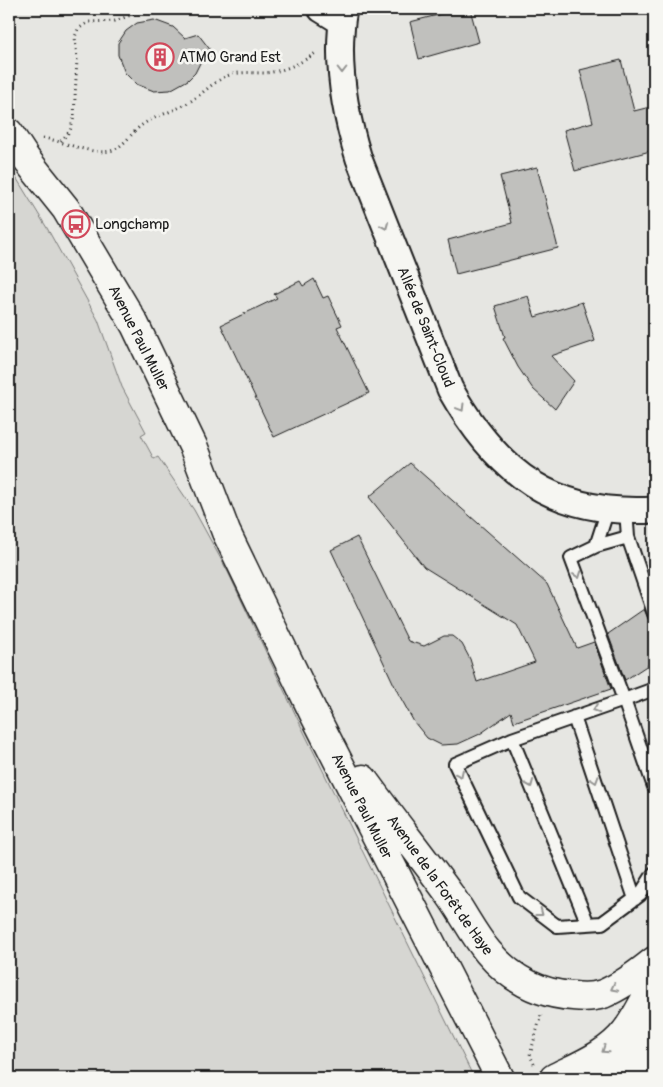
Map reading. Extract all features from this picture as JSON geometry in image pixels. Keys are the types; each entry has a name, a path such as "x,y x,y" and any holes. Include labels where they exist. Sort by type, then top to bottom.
{"main road":[{"name":"Avenue Paul Muller","path":"17,146 100,297 176,447 226,532 314,714 500,1078"},
{"name":"Avenue de la Forêt de Haye","path":"314,714 450,895 488,952 511,974 530,986 547,992 584,997 601,995 629,981 654,961"},
{"path":"546,1075 585,1062 609,1048 626,1032 654,984"},
{"path":"601,1078 623,1065 654,1034"},
{"path":"640,1078 654,1052"}],"street":[{"name":"Allée de Saint-Cloud","path":"337,19 341,77 350,132 450,389 478,434 500,460 544,491 566,500 617,510 654,510"}],"lane":[{"path":"617,510 654,613"},
{"path":"596,546 617,510"},
{"path":"628,538 596,546 571,558 654,787"},
{"path":"654,689 512,739 455,764 519,897 557,926 602,923 640,896 654,874"},
{"path":"574,717 635,899"},
{"path":"512,739 588,924"}],"path":[{"path":"61,141 73,125 77,59 75,37 78,30 89,22 115,21 147,9"},
{"path":"17,146 35,138 61,141 94,151 113,150 143,124 186,105 222,78 243,72 266,73 286,68 311,56 326,44 337,19"},
{"path":"542,1009 530,1055 546,1075"}],"shaded area":[{"path":"9,9 654,9 654,1078 474,1078 300,724 228,572 158,457 154,459 141,434 146,432 122,387 98,320 47,228 9,166"},
{"path":"9,166 47,228 98,320 122,387 146,432 141,435 154,459 158,457 194,510 228,572 300,724 474,1078 9,1078"}],"building":[{"path":"461,9 470,9 479,42 419,59 410,22"},
{"name":"ATMO Grand Est","path":"154,20 173,27 185,38 198,34 215,56 202,59 195,73 188,80 170,90 154,91 136,84 125,73 118,55 118,43 126,31 137,23"},
{"path":"621,60 634,111 654,106 654,150 575,171 564,130 593,122 580,70"},
{"path":"537,167 558,248 456,274 448,240 512,223 500,176"},
{"path":"314,279 323,298 328,296 342,325 337,327 369,393 274,437 221,325 277,298 274,294 300,281 303,286"},
{"path":"528,296 535,317 582,302 595,341 551,356 574,381 555,409 533,389 518,367 503,338 505,337 495,306"},
{"path":"410,463 547,584 577,648 594,642 611,689 514,722 511,712 480,734 458,744 441,745 427,738 414,722 398,693 331,550 357,537 408,641 424,646 444,636 452,636 462,644 470,659 477,682 535,662 517,625 424,567 369,497"},
{"path":"644,609 648,619 654,621 654,661 625,680 608,634"}],"place":[{"name":"ATMO Grand Est","path":"160,57"},
{"name":"Longchamp","path":"76,224"}]}
